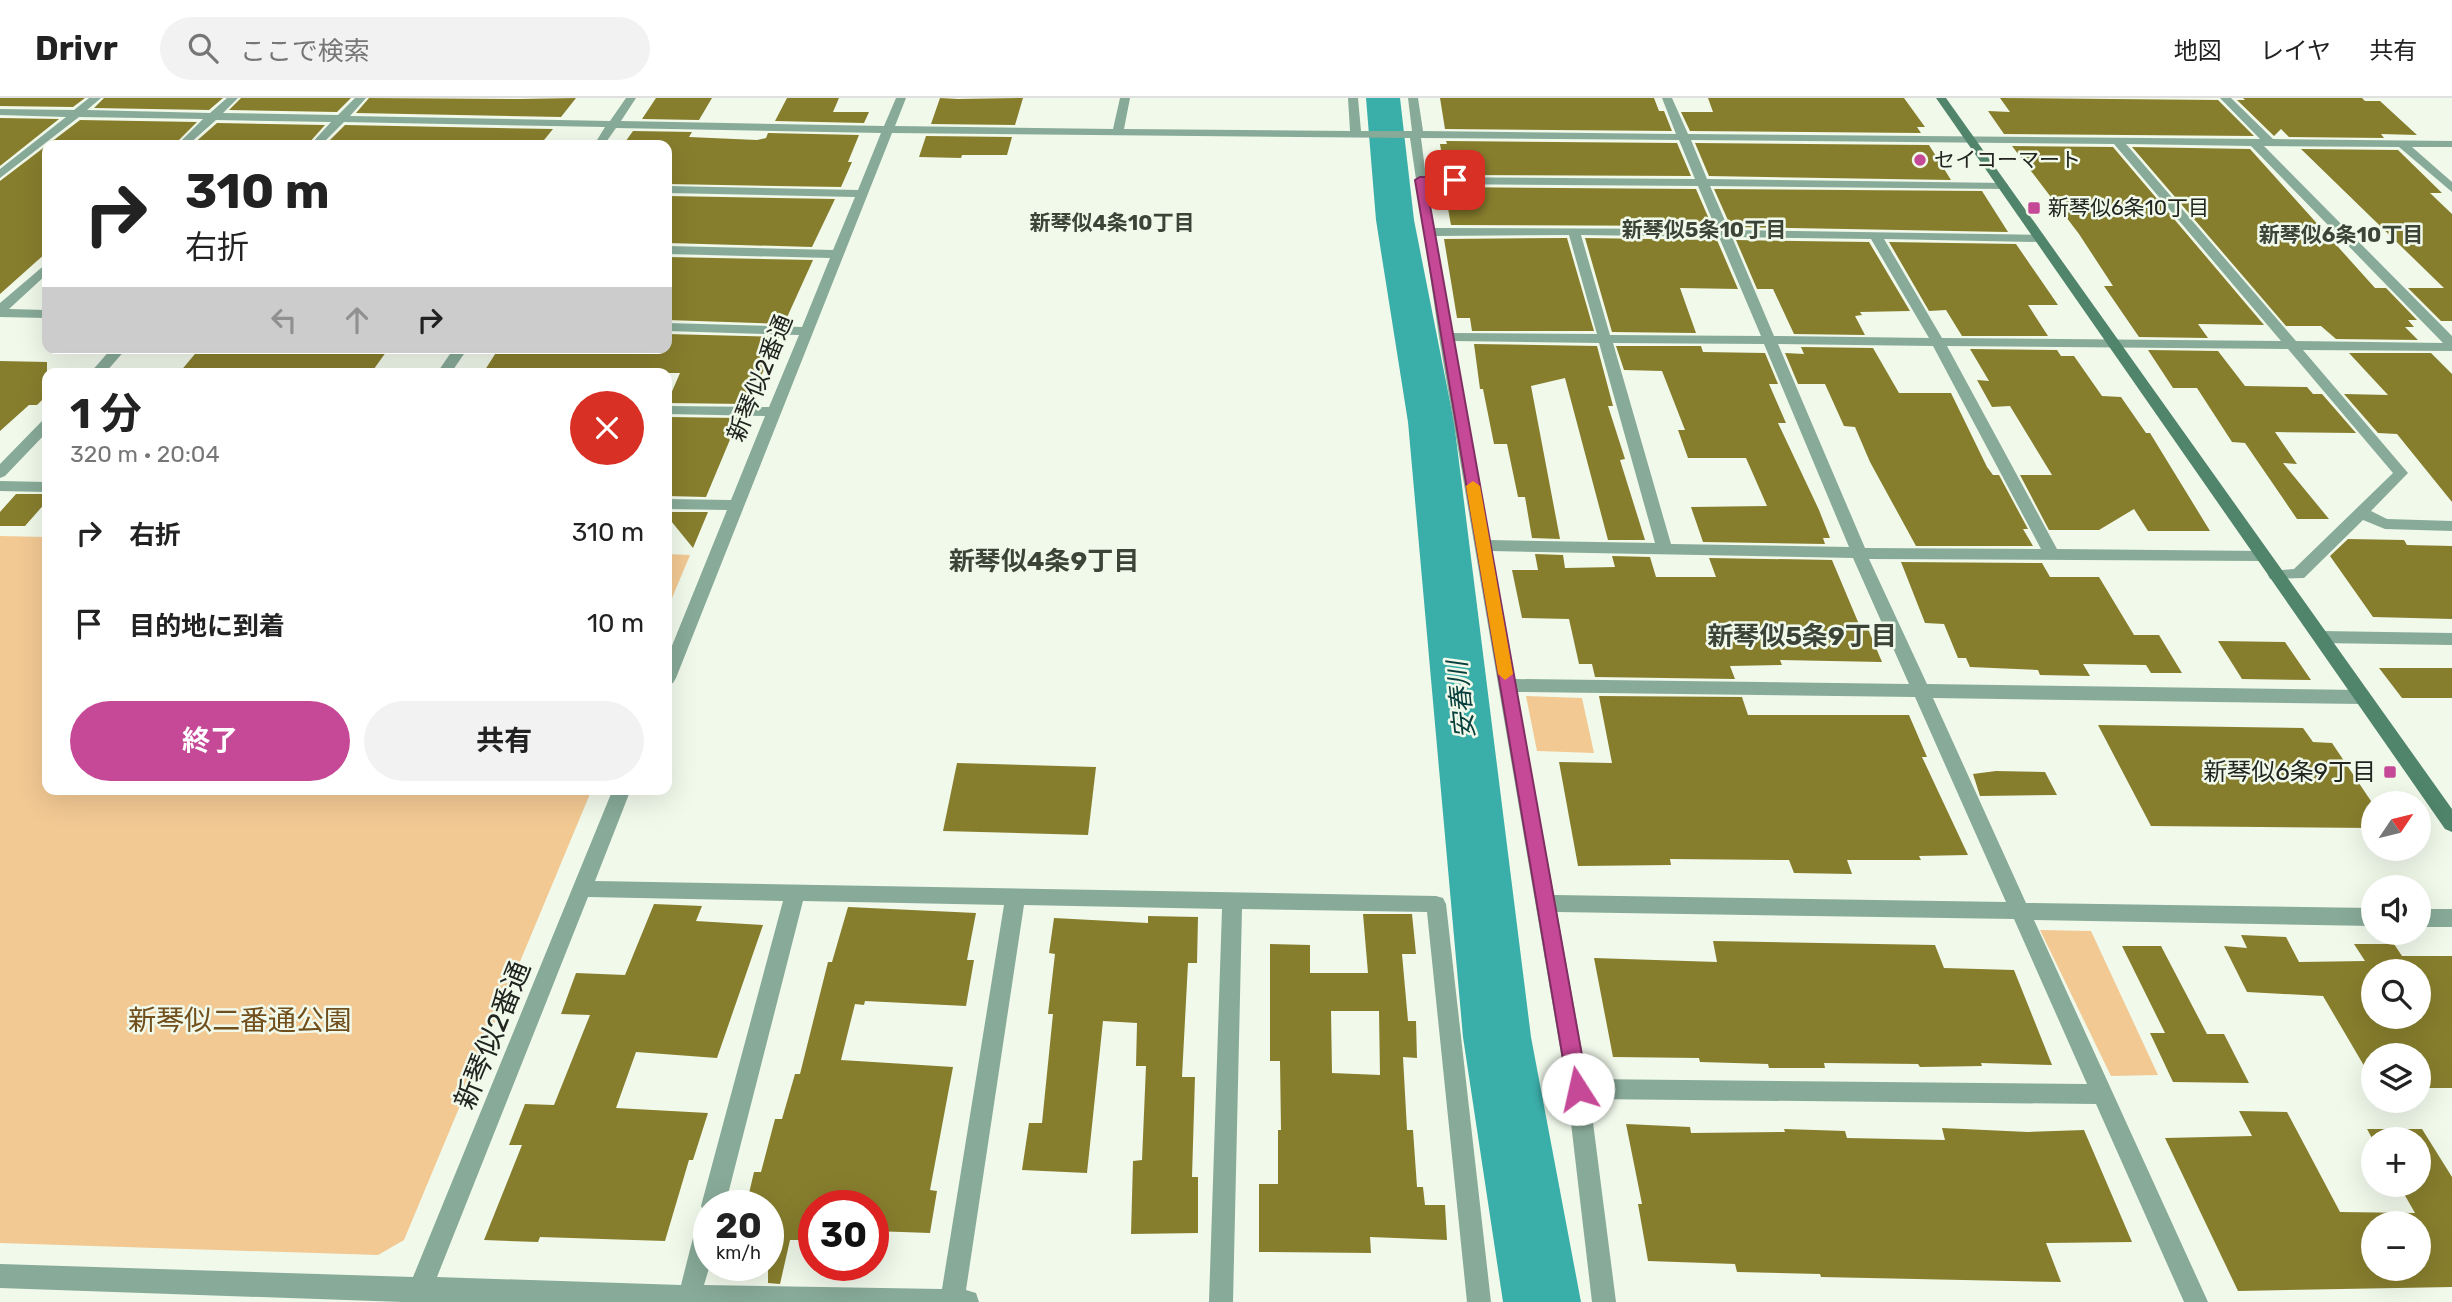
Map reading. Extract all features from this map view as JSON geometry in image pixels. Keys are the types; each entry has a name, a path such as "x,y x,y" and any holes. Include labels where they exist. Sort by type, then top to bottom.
{"street":[{"path":"44,140 96,98"},
{"path":"188,140 233,98"},
{"path":"320,140 361,98"},
{"path":"603,140 631,98"},
{"name":"新琴似2番通","path":"672,666 901,98"},
{"path":"1118,132 1125,98"},
{"path":"1353,98 1356,134"},
{"path":"1413,98 1411,135 1415,140 1446,337 1578,1089 1604,1302"},
{"path":"1667,98 1859,553 2196,1302"},
{"path":"1941,98 2452,824"},
{"path":"2225,98 2270,142"},
{"path":"0,112 1118,132 2452,144"},
{"path":"2117,141 2401,473 2298,574 2276,575"},
{"path":"0,176 42,142"},
{"path":"2254,142 2452,346"},
{"path":"2402,144 2452,188"},
{"path":"1420,180 2002,185"},
{"path":"672,189 863,194"},
{"path":"1429,232 1574,231 2039,238"},
{"path":"1574,231 1665,550"},
{"path":"1875,234 1938,342 2052,554"},
{"path":"672,250 838,254"},
{"path":"0,311 42,272"},
{"path":"0,311 42,314"},
{"path":"672,327 807,331"},
{"path":"1446,337 2452,346"},
{"path":"102,368 114,354"},
{"path":"672,410 774,412"},
{"path":"0,473 42,429"},
{"path":"0,486 42,487"},
{"path":"672,504 737,505"},
{"path":"2362,513 2385,524 2452,526"},
{"path":"1483,545 1859,553 2263,556"},
{"path":"2320,637 2452,639"},
{"path":"1507,685 2362,697"},
{"name":"新琴似2番通","path":"418,1295 620,795"},
{"path":"581,889 1436,904 1479,1302"},
{"path":"717,1190 795,893"},
{"path":"952,1302 1015,897"},
{"path":"1221,1302 1232,901"},
{"path":"1545,903 2361,917"},
{"path":"2431,918 2452,918"},
{"path":"1578,1089 2104,1094"},
{"path":"0,1276 418,1295 967,1302"},
{"path":"689,1299 694,1281"}],"green space":[{"name":"新琴似二番通公園","path":"0,536 42,537 42,795 589,795 404,1240 378,1255 0,1243"},
{"path":"672,554 690,555 672,598"},
{"path":"1526,696 1582,698 1594,753 1537,751"},
{"path":"2040,930 2091,931 2158,1075 2111,1076"}],"building":[{"path":"0,98 85,98 73,107 0,106"},
{"path":"104,98 223,98 209,110 94,108"},
{"path":"241,98 351,98 337,112 229,110"},
{"path":"369,98 576,98 561,117 356,113"},
{"path":"656,98 712,98 699,120 642,119"},
{"path":"787,98 839,98 833,112 869,112 864,123 775,121"},
{"path":"940,98 1023,98 1015,125 931,124"},
{"path":"1440,98 1654,98 1659,111 1664,111 1672,131 1445,129"},
{"path":"1708,98 1904,98 1925,127 1917,127 1921,133 1690,131 1681,112 1713,112"},
{"path":"2000,98 2218,100 2254,136 2004,134 1988,111 2010,112"},
{"path":"2243,98 2362,98 2365,101 2380,101 2417,135 2381,134 2384,138 2289,137 2281,129 2274,136 2237,100 2245,100"},
{"path":"0,118 59,119 0,166"},
{"path":"80,120 197,122 179,140 54,140"},
{"path":"217,123 325,125 312,140 198,140"},
{"path":"345,125 553,129 544,140 330,140"},
{"path":"633,131 692,132 689,137 757,140 766,138 768,133 859,135 848,162 852,162 841,187 672,184 672,140 627,140"},
{"path":"926,136 1012,137 1007,155 919,157"},
{"path":"1446,141 1677,143 1691,176 1445,175 1440,144 1447,144"},
{"path":"1695,143 1929,145 1951,180 1709,176"},
{"path":"2012,146 2113,147 2264,325 2198,324 2208,338 2139,337 2104,286 2113,286 2079,234"},
{"path":"2132,147 2250,149 2375,288 2386,288 2417,320 2408,320 2414,327 2405,327 2418,340 2336,339 2321,326 2286,326"},
{"path":"42,149 42,256 0,294 0,181"},
{"path":"2301,149 2398,150 2442,193 2430,193 2452,214 2452,321 2441,321 2408,288 2444,288"},
{"path":"1444,187 1696,189 1712,226 1451,225"},
{"path":"1714,189 1982,191 2008,232 1731,227"},
{"path":"672,196 835,199 812,247 672,243"},
{"path":"1567,238 1594,331 1472,331 1470,318 1457,318 1444,239"},
{"path":"1585,238 1717,240 1738,289 1680,288 1696,333 1612,332"},
{"path":"1736,240 1869,242 1910,311 1860,312 1862,315 1855,316 1865,335 1794,334 1773,289 1757,289"},
{"path":"1889,242 2016,244 2058,305 2028,305 2048,336 1962,336 1946,310 1929,311"},
{"path":"672,257 813,260 784,324 672,320"},
{"path":"672,334 779,337 752,396 748,396 745,404 672,403 672,391 680,373 672,373 672,368 486,368 495,354 672,354"},
{"path":"1474,344 1597,346 1613,406 1608,406 1625,459 1620,460 1645,540 1608,540 1565,378 1531,386 1560,539 1532,538 1525,497 1518,497 1507,444 1494,444 1483,389 1480,389"},
{"path":"1616,346 1701,346 1703,352 1765,353 1778,384 1769,384 1786,423 1778,423 1830,538 1823,538 1825,544 1703,542 1691,507 1767,506 1746,458 1688,458 1678,430 1685,430 1662,371 1624,370"},
{"path":"1801,347 1873,348 1899,393 1951,393 1987,467 1993,475 1999,475 2028,529 2023,529 2033,546 1916,546 1870,462 1855,427 1844,426 1825,384 1798,384 1785,353 1804,354"},
{"path":"1970,349 2057,350 2061,356 2074,356 2102,396 2121,397 2146,433 2150,433 2210,531 2148,531 2134,509 2099,530 2049,530 2020,475 2052,475 2010,406 1992,407 1977,380 1989,381"},
{"path":"2148,350 2218,351 2245,386 2307,387 2313,394 2322,394 2356,433 2275,432 2297,464 2283,463 2329,519 2297,519 2245,443 2232,442 2197,388 2173,388"},
{"path":"2349,353 2431,353 2452,374 2452,502 2397,434 2378,433 2344,394 2388,395"},
{"path":"195,354 385,354 375,368 183,368"},
{"path":"0,361 47,362 47,368 42,368 42,400 37,405 29,405 0,431"},
{"path":"672,417 739,418 706,497 672,496"},
{"path":"16,494 42,494 42,507 25,526 0,526 0,512"},
{"path":"672,512 708,512 693,548 672,522"},
{"path":"2348,539 2404,540 2407,545 2452,546 2452,619 2373,617 2330,556"},
{"path":"1535,554 1563,555 1565,568 1615,567 1612,556 1650,557 1656,577 1716,577 1709,558 1832,560 1861,629 1868,629 1882,662 1780,660 1782,665 1730,666 1735,679 1595,677 1592,664 1579,664 1569,619 1522,618 1512,570 1538,570"},
{"path":"1901,562 2042,563 2050,577 2099,577 2134,635 2159,635 2182,673 2151,673 2146,665 2083,664 2090,676 2040,675 2038,670 1970,667 1966,658 1958,658 1944,624 1925,623"},
{"path":"2218,641 2285,642 2311,680 2242,679"},
{"path":"2379,668 2452,668 2452,698 2402,698"},
{"path":"1599,696 1742,697 1748,715 1909,715 1927,757 1922,757 1968,855 1919,856 1921,860 1847,860 1852,874 1794,873 1789,860 1670,859 1671,865 1578,866 1559,762 1612,763"},
{"path":"2098,725 2303,728 2313,742 2332,743 2364,791 2361,791 2361,828 2151,826"},
{"path":"957,763 1096,767 1088,835 943,831"},
{"path":"1996,771 2045,772 2057,795 1980,796 1973,774"},
{"path":"654,904 702,906 696,921 763,925 717,1058 636,1052 616,1108 708,1113 693,1160 689,1160 665,1241 540,1237 538,1242 484,1240 522,1145 509,1145 525,1104 554,1105 590,1015 561,1014 576,973 625,975"},
{"path":"848,907 976,913 967,960 974,960 966,1006 865,1001 864,1005 855,1004 841,1060 953,1067 930,1190 937,1191 930,1233 889,1232 889,1190 798,1190 798,1240 790,1240 784,1266 784,1190 750,1190 754,1172 761,1172 775,1119 782,1119 795,1074 800,1074 828,962 832,962"},
{"path":"1363,914 1412,914 1416,954 1402,954 1408,1021 1416,1021 1417,1058 1403,1057 1407,1130 1413,1130 1417,1187 1423,1187 1425,1205 1445,1205 1447,1240 1370,1237 1371,1253 1259,1252 1259,1184 1278,1184 1278,1130 1281,1130 1280,1061 1270,1061 1270,944 1310,945 1310,973 1368,973","holes":["1331,1011 1379,1011 1380,1075 1332,1073"]},
{"path":"1148,916 1198,917 1197,963 1188,963 1182,1077 1195,1077 1192,1177 1198,1177 1198,1233 1131,1234 1133,1161 1142,1160 1146,1066 1136,1066 1137,1023 1103,1021 1087,1173 1022,1170 1029,1123 1042,1123 1053,1014 1048,1014 1055,954 1049,953 1054,918 1148,923"},
{"path":"2241,935 2286,937 2299,962 2361,961 2361,1029 2431,1029 2431,959 2364,959 2354,944 2395,945 2402,956 2452,956 2452,1088 2431,1088 2431,1043 2361,1043 2361,1061 2323,996 2247,992 2224,946 2247,948"},
{"path":"1713,941 1935,945 1944,968 2014,970 2052,1065 1981,1063 1982,1066 1920,1067 1918,1064 1824,1063 1825,1068 1769,1068 1768,1064 1700,1062 1699,1058 1613,1057 1594,958 1717,962"},
{"path":"2122,946 2161,946 2207,1034 2224,1034 2249,1083 2173,1082 2150,1033 2165,1033"},
{"path":"2239,1111 2287,1112 2340,1212 2361,1212 2361,1281 2431,1281 2431,1211 2414,1211 2406,1197 2431,1197 2431,1143 2452,1177 2452,1287 2238,1291 2165,1138 2252,1136"},
{"path":"1626,1124 1690,1127 1691,1133 1785,1132 1784,1129 1845,1131 1847,1138 1945,1140 1942,1128 2028,1132 2084,1130 2132,1242 2046,1243 2061,1282 1821,1277 1820,1274 1737,1272 1735,1264 1648,1261 1638,1204 1642,1204"},
{"path":"768,1281 781,1281 780,1284"}],"waterway":[{"name":"安春川","path":"1383,98 1395,220 1431,422 1497,1037 1542,1302"}],"slow traffic":[{"path":"1473,486 1505,674"}],"place":[{"name":"セイコーマート","path":"1920,160"},
{"name":"新琴似6条10丁目","path":"2034,208"},
{"name":"新琴似6条9丁目","path":"2390,772"}],"district":[{"name":"新琴似4条10丁目","path":"1112,223"},
{"name":"新琴似5条10丁目","path":"1704,230"},
{"name":"新琴似6条10丁目","path":"2341,235"},
{"name":"新琴似4条9丁目","path":"1044,561"},
{"name":"新琴似5条9丁目","path":"1802,636"}],"route":[{"path":"1455,180 1420,180 1578,1089"}]}
